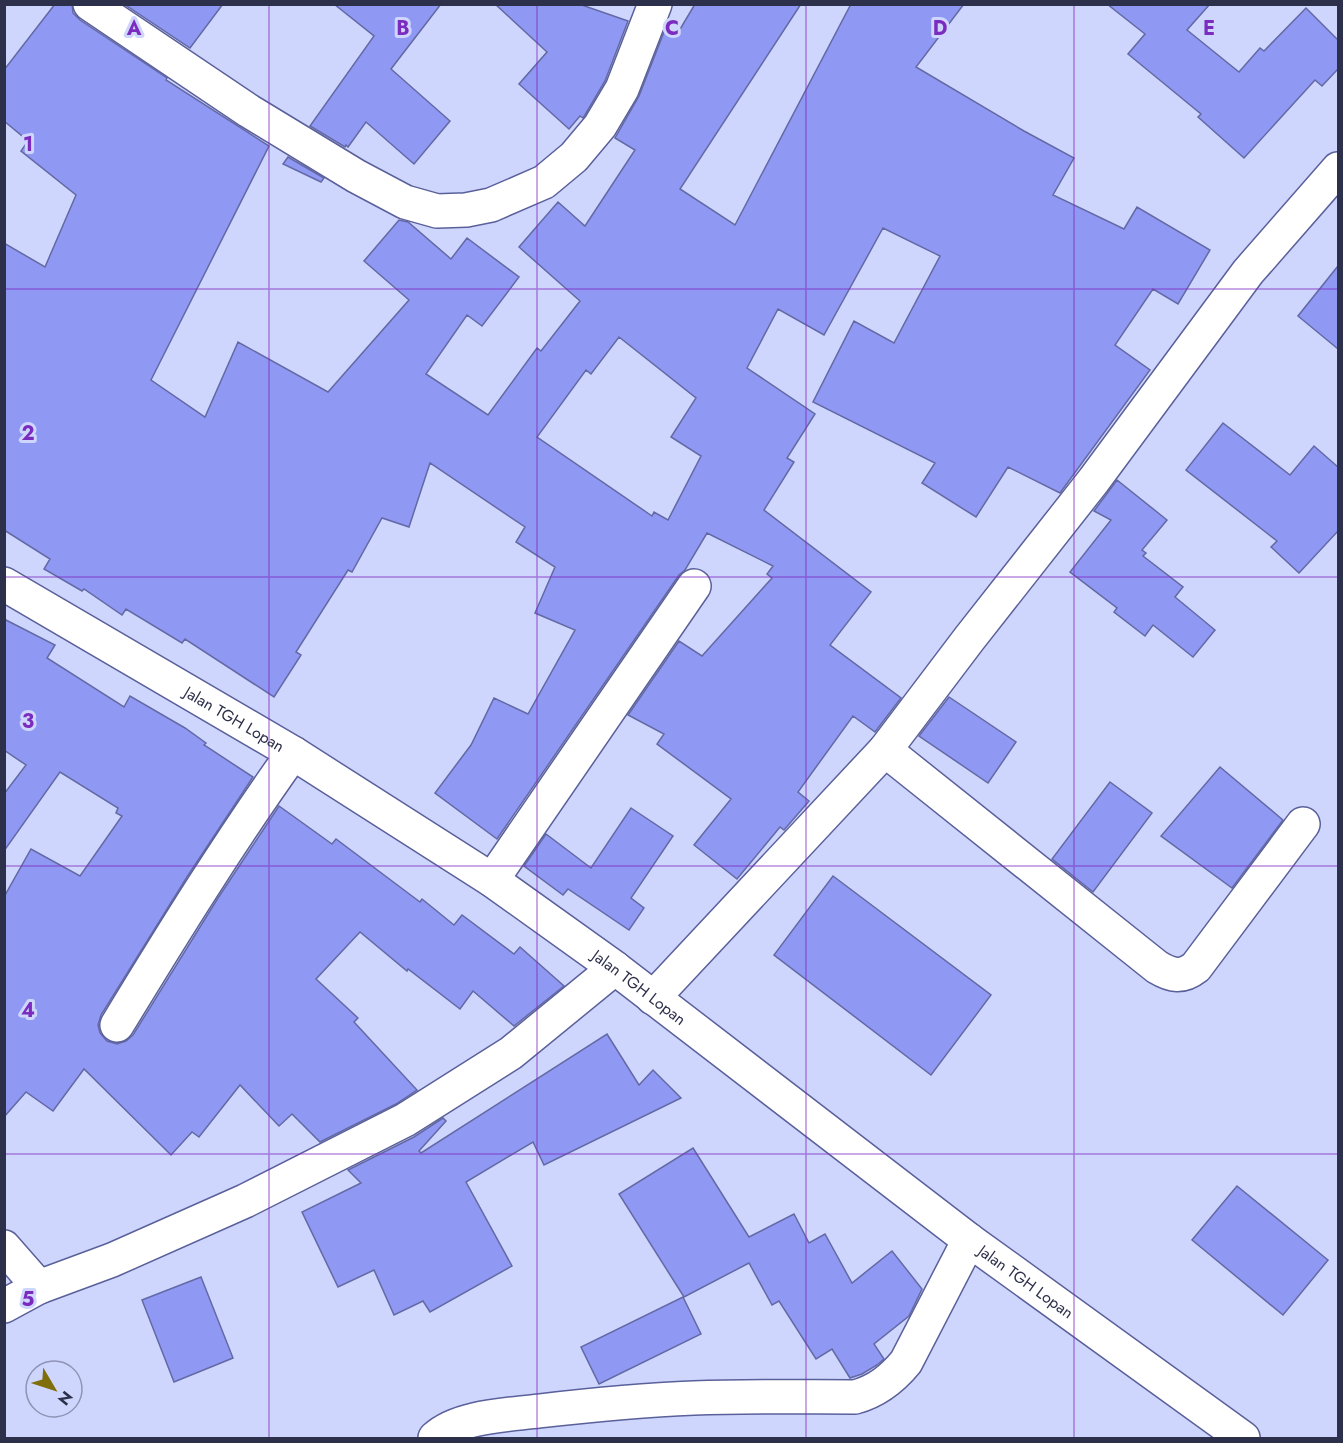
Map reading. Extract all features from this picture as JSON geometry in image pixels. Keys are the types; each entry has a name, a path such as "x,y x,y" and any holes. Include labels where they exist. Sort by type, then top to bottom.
{"main road":[{"path":"90,4 249,111 346,170 405,202 437,211 466,210 491,205 544,182 574,157 600,126 622,89 655,4"},
{"path":"653,998 885,750 1115,452 1248,272 1338,169"},
{"name":"Jalan TGH Lopan","path":"4,584 293,753 492,880 615,968 969,1240 1243,1438"},
{"path":"492,880 694,586"},
{"path":"885,750 1157,967 1175,975 1182,975 1196,967 1303,824"},
{"path":"117,1025 205,882 293,753"},
{"path":"4,1306 39,1287 111,1260 225,1210 405,1120 511,1053 615,968"},
{"path":"435,1438 445,1430 456,1426 493,1417 559,1409 693,1398 855,1397 868,1393 896,1374 906,1362 969,1240"},
{"path":"4,1247 39,1287"}],"building":[{"path":"55,4 72,4 73,13 80,20 167,78 166,80 269,146 151,380 205,417 238,342 328,392 409,300 364,261 399,220 408,222 451,259 467,238 519,277 482,326 467,315 426,374 488,415 537,348 541,351 580,301 519,247 558,202 585,226 635,150 615,138 639,96 664,32 676,36 695,4 801,4 680,189 735,225 851,4 964,4 916,67 1074,158 1053,195 1124,229 1137,207 1210,250 1178,304 1153,289 1115,345 1150,370 1060,493 1008,467 976,517 922,483 935,463 813,402 854,321 894,343 940,256 883,228 824,335 778,309 747,368 815,414 787,458 794,462 764,510 871,592 830,645 901,698 875,732 853,716 798,792 809,801 784,830 780,827 737,879 694,845 731,799 657,744 664,734 628,715 679,641 702,656 772,578 767,574 773,566 707,533 685,570 679,575 497,839 435,793 471,745 494,698 528,714 575,630 535,613 555,567 516,542 525,527 430,463 409,527 382,518 352,572 348,570 296,652 301,655 274,697 185,639 182,643 126,609 122,615 84,589 82,591 44,569 50,559 4,530 4,243 45,267 76,195 21,151 28,141 4,121 4,70","holes":["619,337 696,398 671,437 701,456 668,520 654,512 652,516 537,437 586,370 591,374"]},
{"path":"124,4 223,4 190,48"},
{"path":"334,4 441,4 391,69 450,121 414,164 366,122 348,147 310,126 374,36"},
{"path":"495,4 579,4 628,21 605,81 583,118 580,116 569,129 519,84 547,52"},
{"path":"1107,4 1210,4 1187,30 1239,72 1260,48 1264,51 1306,8 1338,40 1338,69 1322,86 1315,80 1244,158 1198,117 1201,114 1128,54 1145,34"},
{"path":"288,157 324,178 321,182 283,164"},
{"path":"1338,266 1338,349 1298,316"},
{"path":"1223,423 1290,475 1314,446 1338,467 1338,531 1299,573 1271,547 1277,541 1186,470"},
{"path":"1117,480 1167,520 1142,550 1146,553 1143,556 1183,587 1175,597 1215,630 1193,657 1153,625 1145,636 1114,612 1117,608 1070,572 1111,520 1094,511"},
{"path":"4,619 55,645 47,658 124,707 130,696 185,728 206,743 204,745 253,777 101,1015 98,1025 100,1033 107,1041 117,1044 133,1035 218,898 279,806 332,844 336,839 420,902 422,899 454,925 462,915 514,954 520,947 564,986 514,1026 473,991 460,1009 408,969 407,971 360,932 316,979 358,1018 354,1022 417,1090 396,1104 320,1142 292,1114 279,1126 240,1085 199,1137 192,1132 171,1155 84,1069 53,1111 26,1092 4,1117 4,897 31,849 80,876 122,816 116,813 118,808 60,772 4,851 4,794 26,765 4,750"},
{"path":"949,697 1016,742 988,783 919,736"},
{"path":"1220,767 1283,820 1232,888 1161,836"},
{"path":"1110,782 1152,813 1093,892 1052,859"},
{"path":"631,808 673,836 631,898 644,908 629,930 568,889 563,895 524,866 546,834 591,868"},
{"path":"833,876 991,995 931,1075 774,955"},
{"path":"607,1034 639,1085 653,1070 681,1098 544,1165 533,1142 466,1182 512,1266 430,1312 423,1301 394,1315 374,1270 338,1287 302,1212 361,1183 348,1170 414,1137 443,1118 446,1121 419,1151 421,1153"},
{"path":"693,1148 749,1237 794,1214 809,1243 825,1234 852,1283 892,1251 922,1289 909,1316 874,1344 884,1359 862,1374 850,1378 832,1349 816,1359 779,1301 772,1305 749,1263 684,1297 619,1194"},
{"path":"1237,1186 1328,1260 1283,1315 1192,1240"},
{"path":"201,1277 233,1358 174,1382 142,1300"},
{"path":"683,1297 701,1334 599,1384 581,1347"}]}
